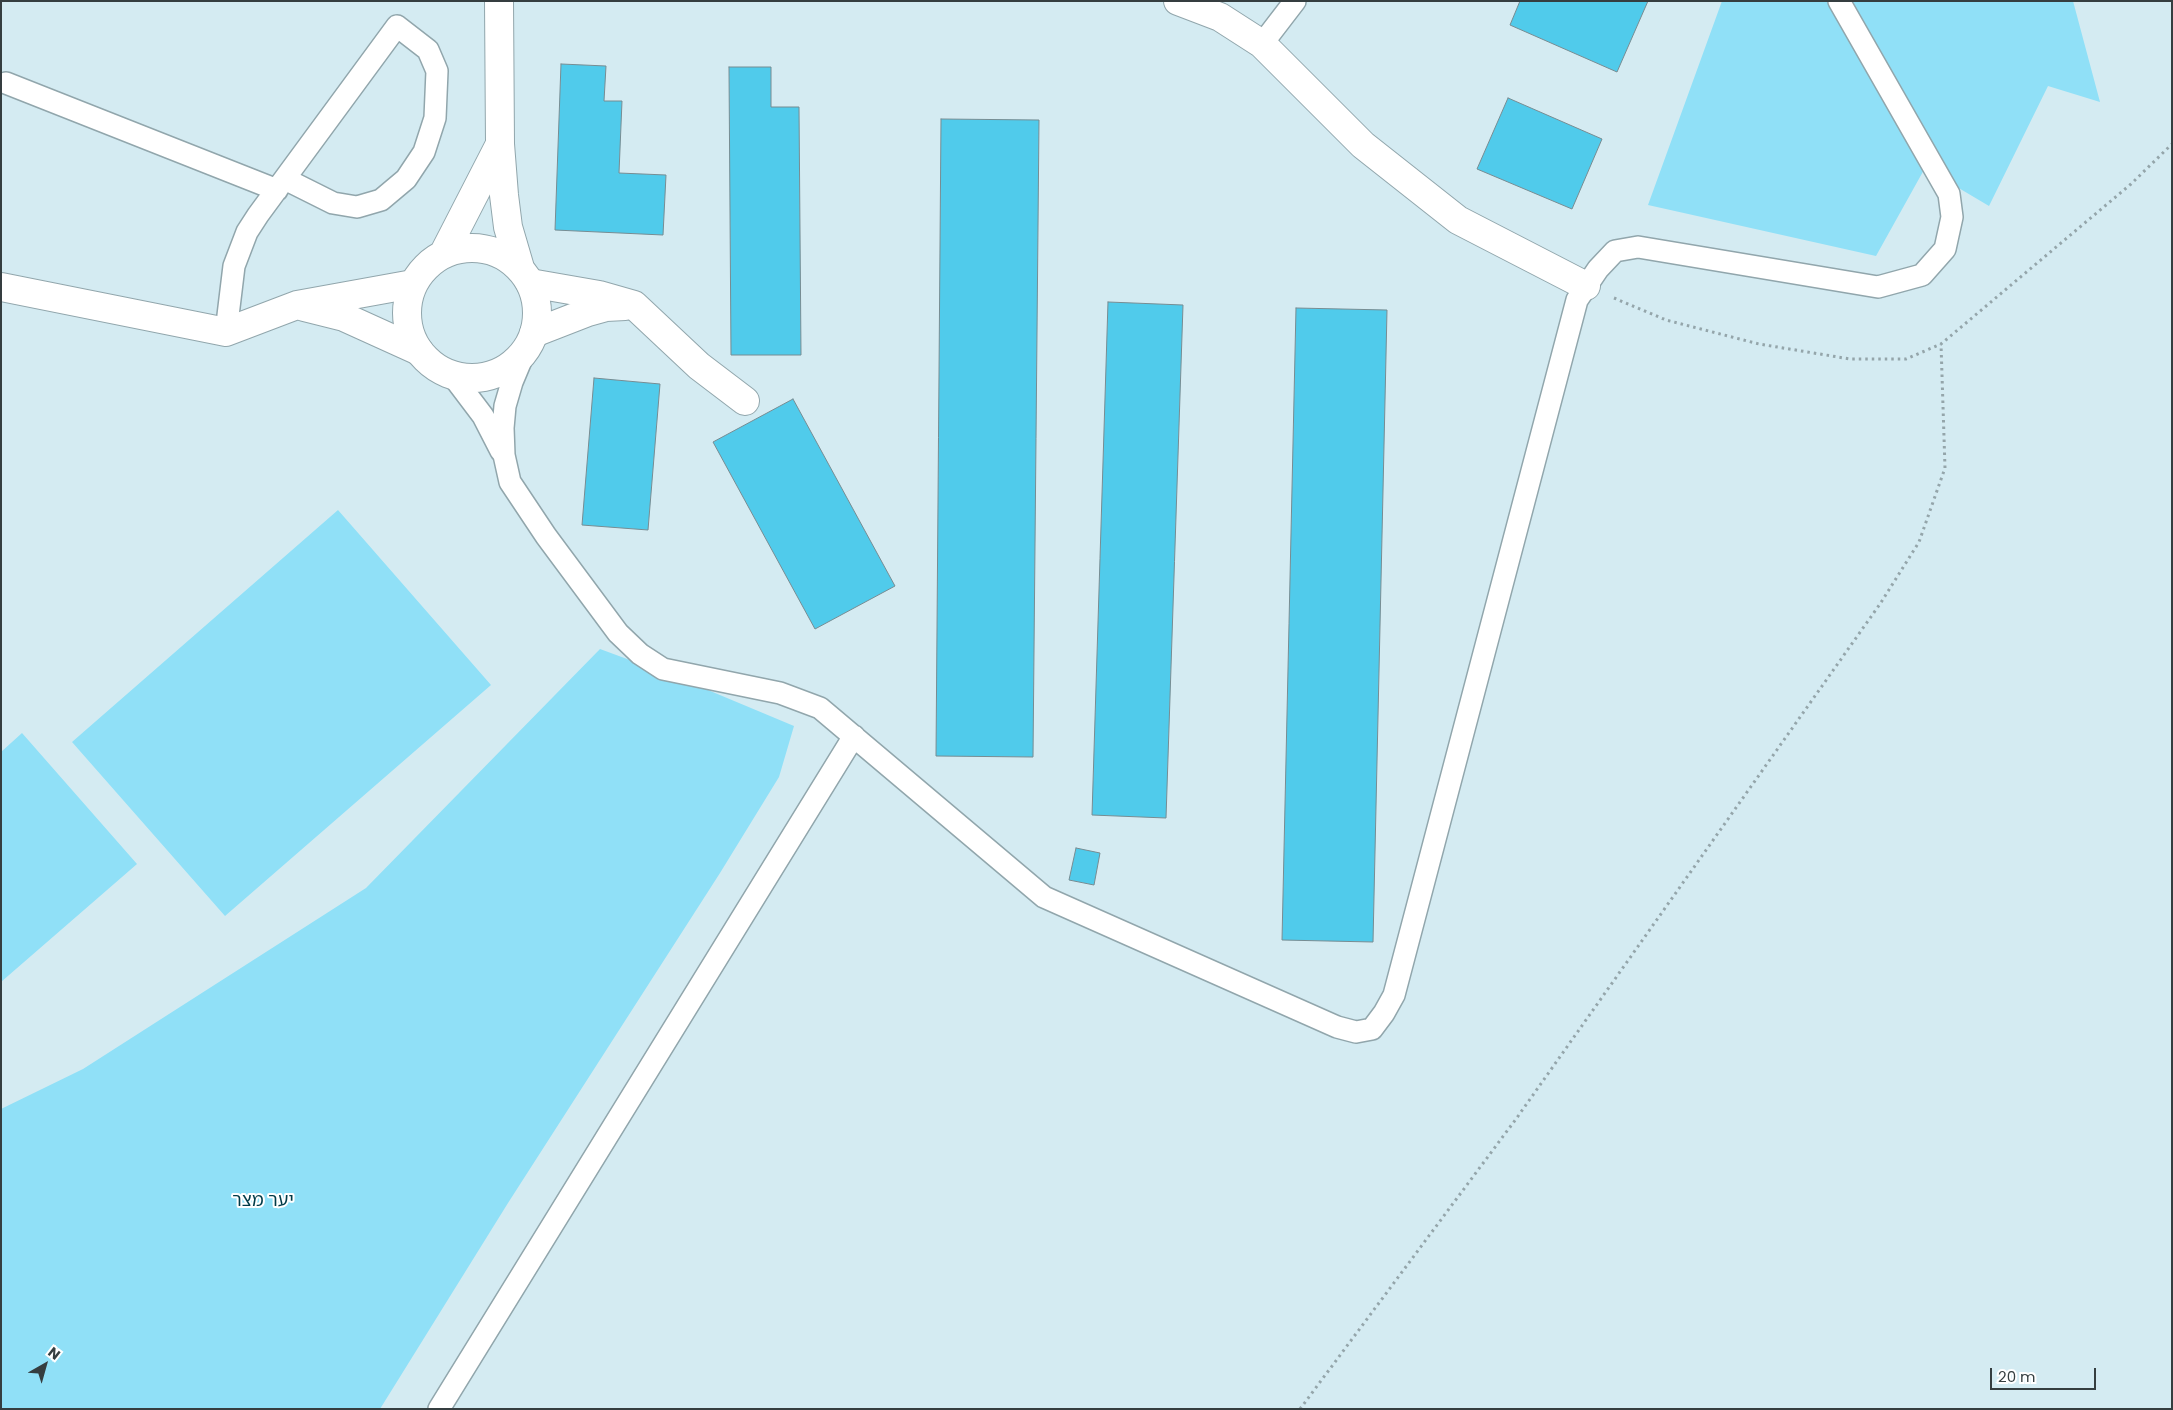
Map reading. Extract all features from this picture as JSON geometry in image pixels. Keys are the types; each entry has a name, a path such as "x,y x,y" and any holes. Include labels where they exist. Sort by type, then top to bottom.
{"street":[{"path":"499,1 500,144 508,227 525,276 536,299 537,316 530,342"},
{"path":"1178,1 1220,17 1262,44 1363,145 1458,220 1586,286"},
{"path":"444,254 500,144"},
{"path":"634,305 606,307 558,322 530,342 514,363 500,372 484,377 468,378 452,375 433,365 419,351 410,335 407,318 408,301 413,284 426,266 444,254 464,248 484,249 504,256 525,276 634,305 699,366 745,401"},
{"path":"1,287 226,332 297,305 413,284"},
{"path":"297,305 344,317 419,351"}],"lane":[{"path":"1262,44 1295,1"},
{"path":"530,342 512,382 505,406 503,428 504,455 510,482 618,634 640,654 663,669 780,693 820,708 1044,897 1337,1027 1356,1032 1372,1029 1394,995 1577,300 1598,269 1615,252 1638,247 1878,287 1922,275 1945,249 1952,217 1949,194 1839,1"},
{"path":"6,83 281,185 333,203 357,207 381,200 406,179 424,152 435,118 437,71 428,50 397,26 281,185 247,232 234,266 226,332"},
{"path":"452,375 483,416 504,455"},
{"path":"439,1409 854,736"}],"path":[{"path":"1300,1409 1516,1119 1880,604 1919,542 1945,468 1941,344"}],"green space":[{"path":"1722,1 2073,1 2100,102 2048,86 1989,206 1925,168 1876,256 1648,205"},
{"path":"338,510 491,685 225,916 72,742"},
{"name":"יער מצר","path":"600,649 684,680 794,726 779,777 720,873 508,1203 380,1409 1,1409 1,1109 83,1069 366,888"},
{"path":"22,733 137,864 1,982 1,752"}],"building":[{"path":"1520,1 1648,1 1617,72 1510,25"},
{"path":"561,64 606,66 604,101 622,101 619,173 666,175 663,235 555,230"},
{"path":"729,67 771,67 771,107 799,107 801,355 731,355"},
{"path":"1508,98 1602,139 1572,209 1477,169"},
{"path":"941,119 1039,120 1033,757 936,756"},
{"path":"1108,302 1183,305 1166,818 1092,815"},
{"path":"1296,308 1387,310 1373,942 1282,940"},
{"path":"594,378 660,384 648,530 582,525"},
{"path":"793,399 895,586 815,629 713,442"},
{"path":"1076,848 1100,853 1094,885 1069,880"}]}
